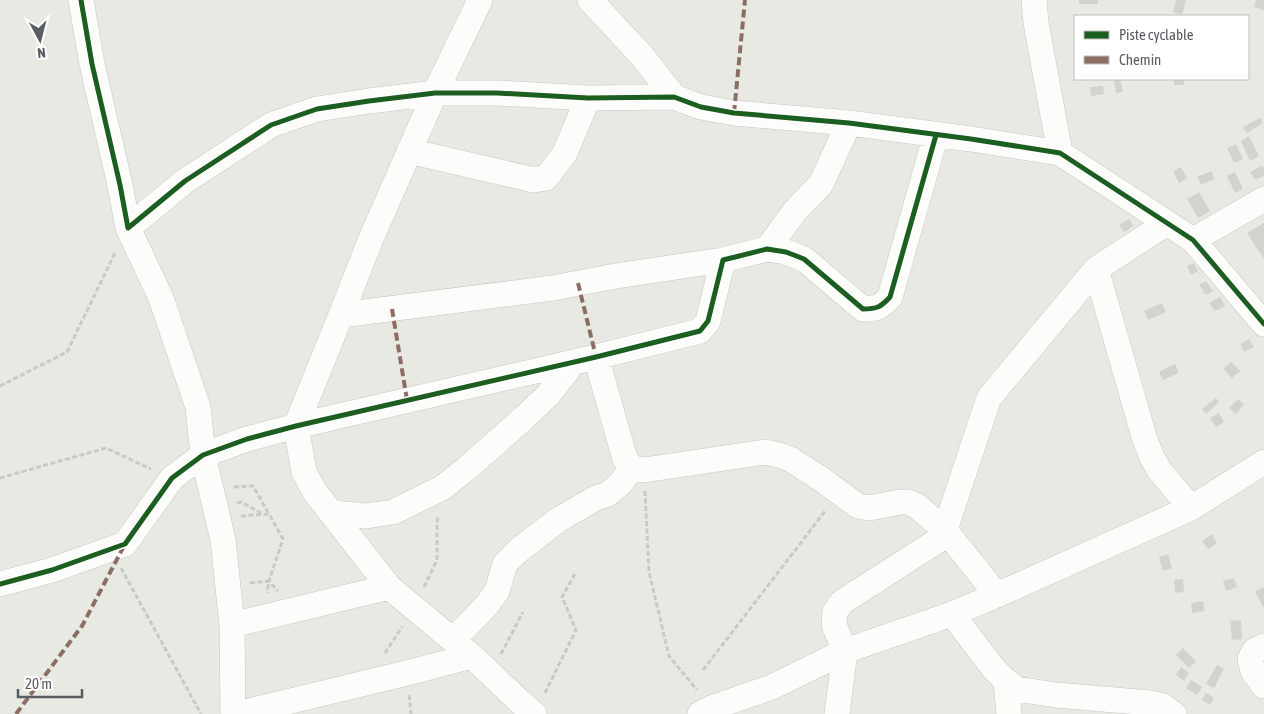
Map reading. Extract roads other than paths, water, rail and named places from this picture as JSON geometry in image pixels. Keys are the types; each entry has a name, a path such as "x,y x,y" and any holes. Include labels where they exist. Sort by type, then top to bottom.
{"street":[{"path":"81,0 92,64 128,228 162,298 198,407 203,455 225,511 222,540 232,625 235,714 472,656"},
{"path":"480,0 435,93 370,241 296,426 304,472 315,492 390,587 472,656 518,700 538,706"},
{"path":"590,0 643,57 674,97"},
{"path":"1034,0 1036,23 1060,153"},
{"path":"128,228 185,181 271,125 318,109 435,93 497,93 588,98 674,97 701,106 734,113 849,123 1060,153 1193,240 1264,324"},
{"path":"409,151 534,180 546,178 565,153 588,98"},
{"path":"767,249 795,211 821,184 849,123"},
{"path":"341,315 553,288 616,276 723,260 767,249 786,252 804,259 863,309 874,309 883,305 890,297 936,135"},
{"path":"1193,240 1264,199"},
{"path":"837,714 845,651 834,625 835,612 842,602 947,532 989,398 1096,269 1167,223"},
{"path":"0,584 52,570 125,544 172,478 203,455 246,438 585,360 700,331 708,322 723,260"},
{"path":"1096,269 1145,440 1159,470 1190,508"},
{"path":"585,360 625,459 638,469"},
{"path":"330,513 366,516 393,512 442,488 466,470 585,360"},
{"path":"452,640 487,605 498,591 505,564 519,550 558,520 596,498 608,494 638,469 765,452 779,454 790,459 858,506 870,508 908,502 917,506 947,532 997,595"},
{"path":"706,711 772,687 845,651 952,614 997,595 1190,508 1264,462"},
{"path":"232,625 390,587"},
{"path":"952,614 994,669 1017,689 1056,695 1150,703 1163,706 1174,714"},
{"path":"1264,646 1254,651 1250,659 1253,671 1264,686"},
{"path":"1006,681 1009,714"}]}
